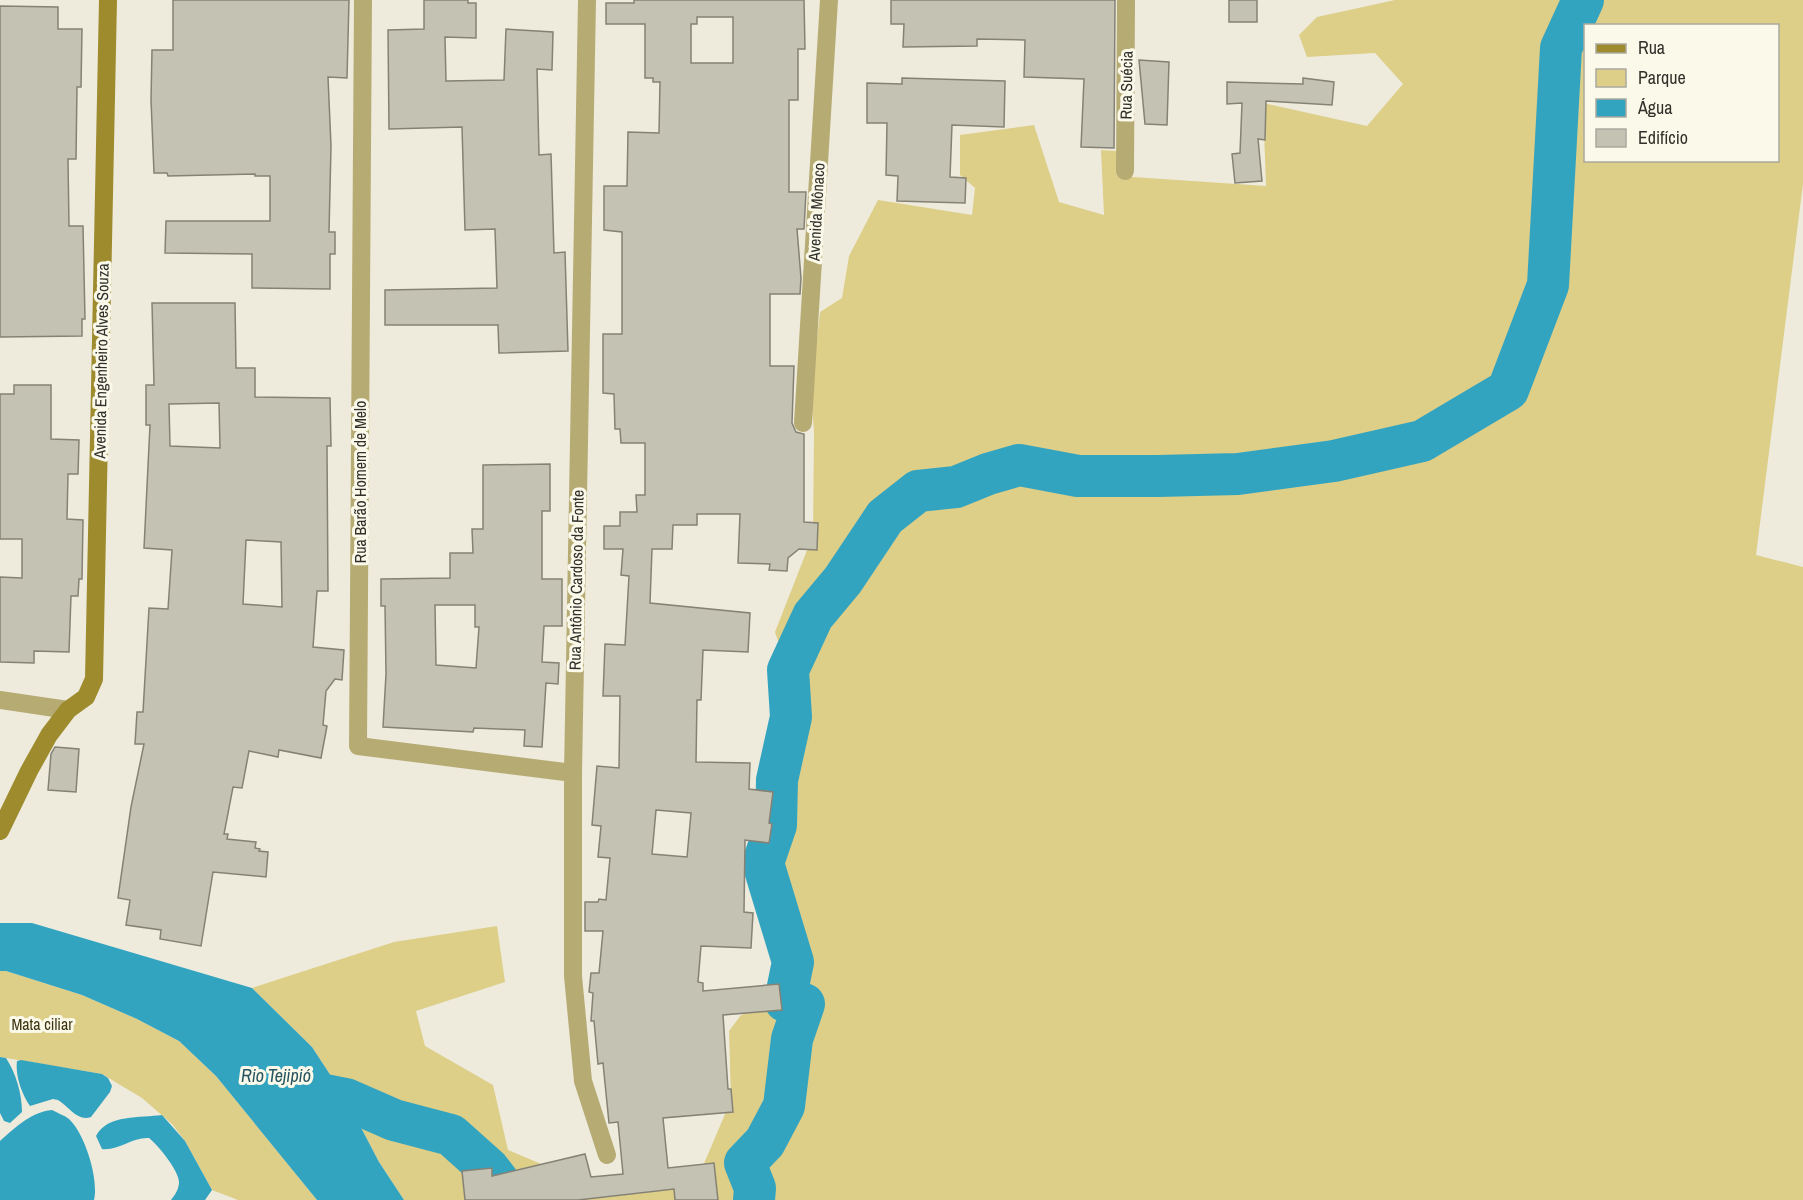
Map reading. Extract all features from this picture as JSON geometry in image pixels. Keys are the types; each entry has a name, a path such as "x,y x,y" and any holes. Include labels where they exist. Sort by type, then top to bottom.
{"main road":[{"name":"Avenida Engenheiro Alves Souza","path":"0,831 49,735 68,710 87,697 94,679 108,0"}],"street":[{"name":"Rua Barão Homem de Melo","path":"363,0 358,746 573,773"},
{"name":"Rua Antônio Cardoso da Fonte","path":"587,0 573,773 573,976 583,1081 607,1155"},
{"name":"Avenida Mônaco","path":"803,423 829,0"},
{"name":"Rua Suécia","path":"1125,171 1126,0"},
{"path":"0,700 68,710"}],"green space":[{"path":"1395,0 1803,0 1803,184 1756,555 1803,567 1803,1200 404,1200 379,1162 346,1099 312,1047 252,988 394,942 497,926 505,982 416,1011 425,1046 493,1085 508,1150 572,1177 700,1173 731,1100 729,1031 741,1015 785,1001 793,962 763,863 776,825 777,780 791,717 788,670 775,632 813,535 814,432 811,394 820,312 842,298 849,256 878,200 972,215 975,188 960,175 960,135 1034,125 1059,202 1104,215 1101,150 1116,151 1118,176 1266,186 1263,103 1367,126 1403,84 1375,53 1307,57 1299,35 1317,17"},
{"name":"Mata ciliar","path":"0,971 82,995 137,1019 179,1041 216,1076 317,1200 238,1200 212,1190 185,1141 172,1124 142,1098 102,1074 0,1057"}],"water":[{"name":"Rio Tejipió","path":"0,923 32,923 252,988 312,1047 346,1099 379,1162 404,1200 317,1200 216,1076 179,1041 137,1019 82,995 0,971"},
{"path":"0,1057 6,1058 10,1064 21,1098 22,1112 10,1123 4,1121 0,1113"},
{"path":"17,1061 102,1074 108,1078 112,1086 91,1117 78,1116 58,1100 53,1099 30,1106 18,1079"},
{"path":"52,1110 69,1119 80,1135 93,1169 94,1200 0,1200 0,1141 31,1117"},
{"path":"162,1115 185,1141 212,1190 205,1200 171,1200 179,1182 176,1171 149,1138 102,1149 96,1136 101,1129 116,1120"}],"building":[{"path":"173,0 349,0 347,78 328,77 331,146 329,232 335,232 335,254 330,254 330,289 252,288 252,254 165,253 166,221 270,221 270,176 255,176 255,174 168,176 167,173 154,173 151,100 152,50 173,50"},
{"path":"424,0 468,0 468,3 476,3 476,38 445,37 446,81 504,80 506,29 553,32 552,70 537,69 539,155 551,154 554,253 565,252 568,351 499,353 498,325 385,325 385,290 497,288 495,229 465,230 462,127 389,129 388,30 424,29"},
{"path":"634,0 804,0 805,49 798,49 798,100 789,100 789,192 806,192 804,229 797,229 800,294 770,294 770,366 794,366 792,423 796,432 804,434 804,522 818,523 817,550 799,549 788,558 787,571 769,570 770,564 738,563 740,514 697,514 697,525 673,525 672,549 652,549 650,603 750,613 748,652 703,650 701,700 697,700 696,762 750,763 749,789 773,792 769,823 772,824 769,843 745,840 744,912 753,913 751,948 701,946 698,982 703,983 703,991 779,984 782,1010 723,1015 728,1089 731,1089 733,1112 663,1118 668,1168 714,1163 718,1200 675,1200 674,1189 578,1200 465,1200 462,1171 492,1168 492,1176 585,1154 591,1177 623,1174 618,1122 609,1123 603,1063 598,1064 594,1021 591,1021 593,993 589,992 591,973 599,973 603,931 585,931 585,902 606,900 610,858 598,857 601,826 592,825 597,766 619,768 620,696 603,696 605,644 625,645 629,576 621,575 623,549 604,549 604,526 620,526 620,512 637,512 636,495 645,495 645,443 621,443 620,429 615,429 614,394 603,393 603,334 622,334 622,232 604,230 604,186 627,186 628,132 659,133 660,82 653,82 653,78 645,78 645,24 606,24 606,3 634,3","holes":["697,17 733,17 733,63 691,63 691,24 697,24","656,810 691,813 687,857 652,854"]},
{"path":"891,0 1115,0 1114,148 1081,147 1084,79 1024,77 1025,40 977,39 977,46 903,47 904,24 891,24"},
{"path":"1229,0 1257,0 1257,22 1229,22"},
{"path":"0,6 58,7 58,29 82,29 81,87 77,87 76,159 68,159 69,226 83,226 85,319 82,319 82,336 0,337"},
{"path":"1139,60 1169,62 1167,125 1145,124"},
{"path":"902,78 1005,81 1004,127 952,125 950,177 966,178 965,203 897,201 898,176 886,175 887,123 867,123 867,83 902,84"},
{"path":"1303,78 1334,82 1332,105 1266,101 1265,140 1258,139 1262,181 1235,183 1232,154 1240,153 1242,103 1227,104 1227,82 1303,84"},
{"path":"152,303 235,303 236,368 255,368 255,397 330,398 331,446 327,446 328,591 317,591 313,647 344,650 342,680 335,679 326,691 323,725 327,726 321,758 279,750 278,757 249,751 242,788 233,787 224,834 228,834 227,839 256,842 255,848 268,852 266,877 213,872 201,946 160,939 161,930 126,925 130,900 118,898 131,807 144,744 135,744 137,712 143,712 149,608 168,609 172,550 144,548 150,425 146,425 146,385 154,385","holes":["219,403 220,448 170,446 169,404","246,540 281,542 282,607 243,604"]},
{"path":"14,385 51,385 51,439 79,440 78,474 68,474 67,519 83,520 82,579 79,579 78,596 71,596 69,652 34,651 34,663 0,662 0,577 22,578 22,539 0,539 0,394 14,394"},
{"path":"550,464 550,511 542,511 542,579 562,579 562,626 544,626 542,662 559,663 558,684 546,683 542,747 524,746 525,730 474,728 473,732 383,727 386,674 385,606 381,606 381,579 450,578 450,553 473,553 472,529 483,529 483,465","holes":["435,605 475,605 475,627 479,627 476,668 436,665"]},
{"path":"55,747 79,749 76,792 48,790 51,754"}],"waterway":[{"path":"754,1200 755,1188 745,1163 765,1142 784,1106 792,1039 804,1004 785,1001 793,962 763,863 776,825 777,780 791,717 788,670 813,616 843,580 885,517 918,491 956,487 1019,465 1078,476 1158,476 1238,474 1334,461 1422,441 1508,390 1548,285 1561,48 1583,0"},
{"path":"290,1088 346,1099 394,1120 451,1135 489,1169 513,1200"}]}
